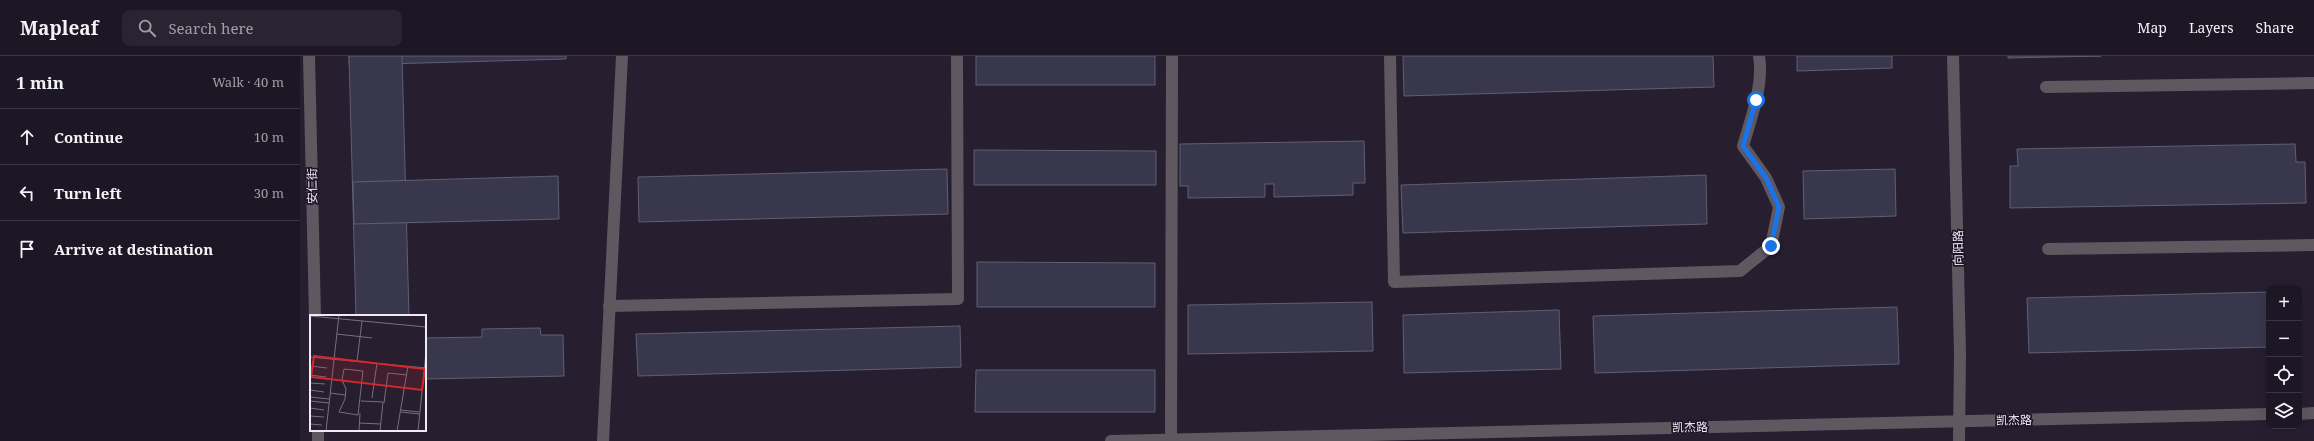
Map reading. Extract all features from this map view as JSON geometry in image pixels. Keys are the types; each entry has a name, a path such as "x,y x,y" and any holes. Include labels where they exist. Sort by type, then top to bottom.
{"street":[{"name":"安仁街","path":"309,56 315,315"},
{"path":"603,441 622,56"},
{"path":"610,306 958,299 957,56"},
{"path":"1171,440 1172,56"},
{"path":"1390,56 1394,282 1740,271 1771,246 1779,207 1766,178 1743,146 1756,100 1760,64 1759,56"},
{"name":"向阳路","path":"1954,56 1960,346 1958,441"},
{"path":"2046,87 2314,83"},
{"path":"2048,249 2314,244"},
{"path":"2302,414 2314,413"},
{"name":"凯杰路","path":"1111,441 1538,436 1959,421 2266,414"}],"building":[{"path":"349,56 566,56 566,59 349,65"},
{"path":"349,56 402,56 409,315 356,315"},
{"path":"976,56 1155,56 1155,85 976,85"},
{"path":"1403,56 1713,56 1714,87 1404,96"},
{"path":"1797,56 1892,56 1892,68 1797,71"},
{"path":"2008,56 2101,56 2008,58"},
{"path":"1364,141 1365,183 1353,183 1353,195 1274,197 1274,184 1265,184 1265,197 1188,198 1188,186 1180,186 1180,144"},
{"path":"2295,144 2296,162 2305,162 2306,203 2010,208 2010,166 2018,166 2017,149"},
{"path":"974,150 1156,151 1156,185 974,185"},
{"path":"947,169 948,214 639,222 638,177"},
{"path":"1895,169 1896,216 1804,219 1803,171"},
{"path":"1706,175 1707,224 1403,233 1401,185"},
{"path":"558,176 559,219 354,224 353,182"},
{"path":"977,262 1155,263 1155,307 977,307"},
{"path":"2266,292 2266,347 2029,353 2027,298"},
{"path":"1372,302 1373,351 1188,354 1188,305"},
{"path":"1897,307 1899,364 1595,373 1593,316"},
{"path":"1559,310 1561,369 1404,373 1403,315"},
{"path":"960,326 961,367 638,376 636,334"},
{"path":"540,328 541,335 563,335 564,376 426,379 426,338 482,337 482,329"},
{"path":"976,370 1155,370 1155,412 975,412"}],"route":[{"path":"1756,100 1743,146 1766,178 1779,207 1771,246"}]}
